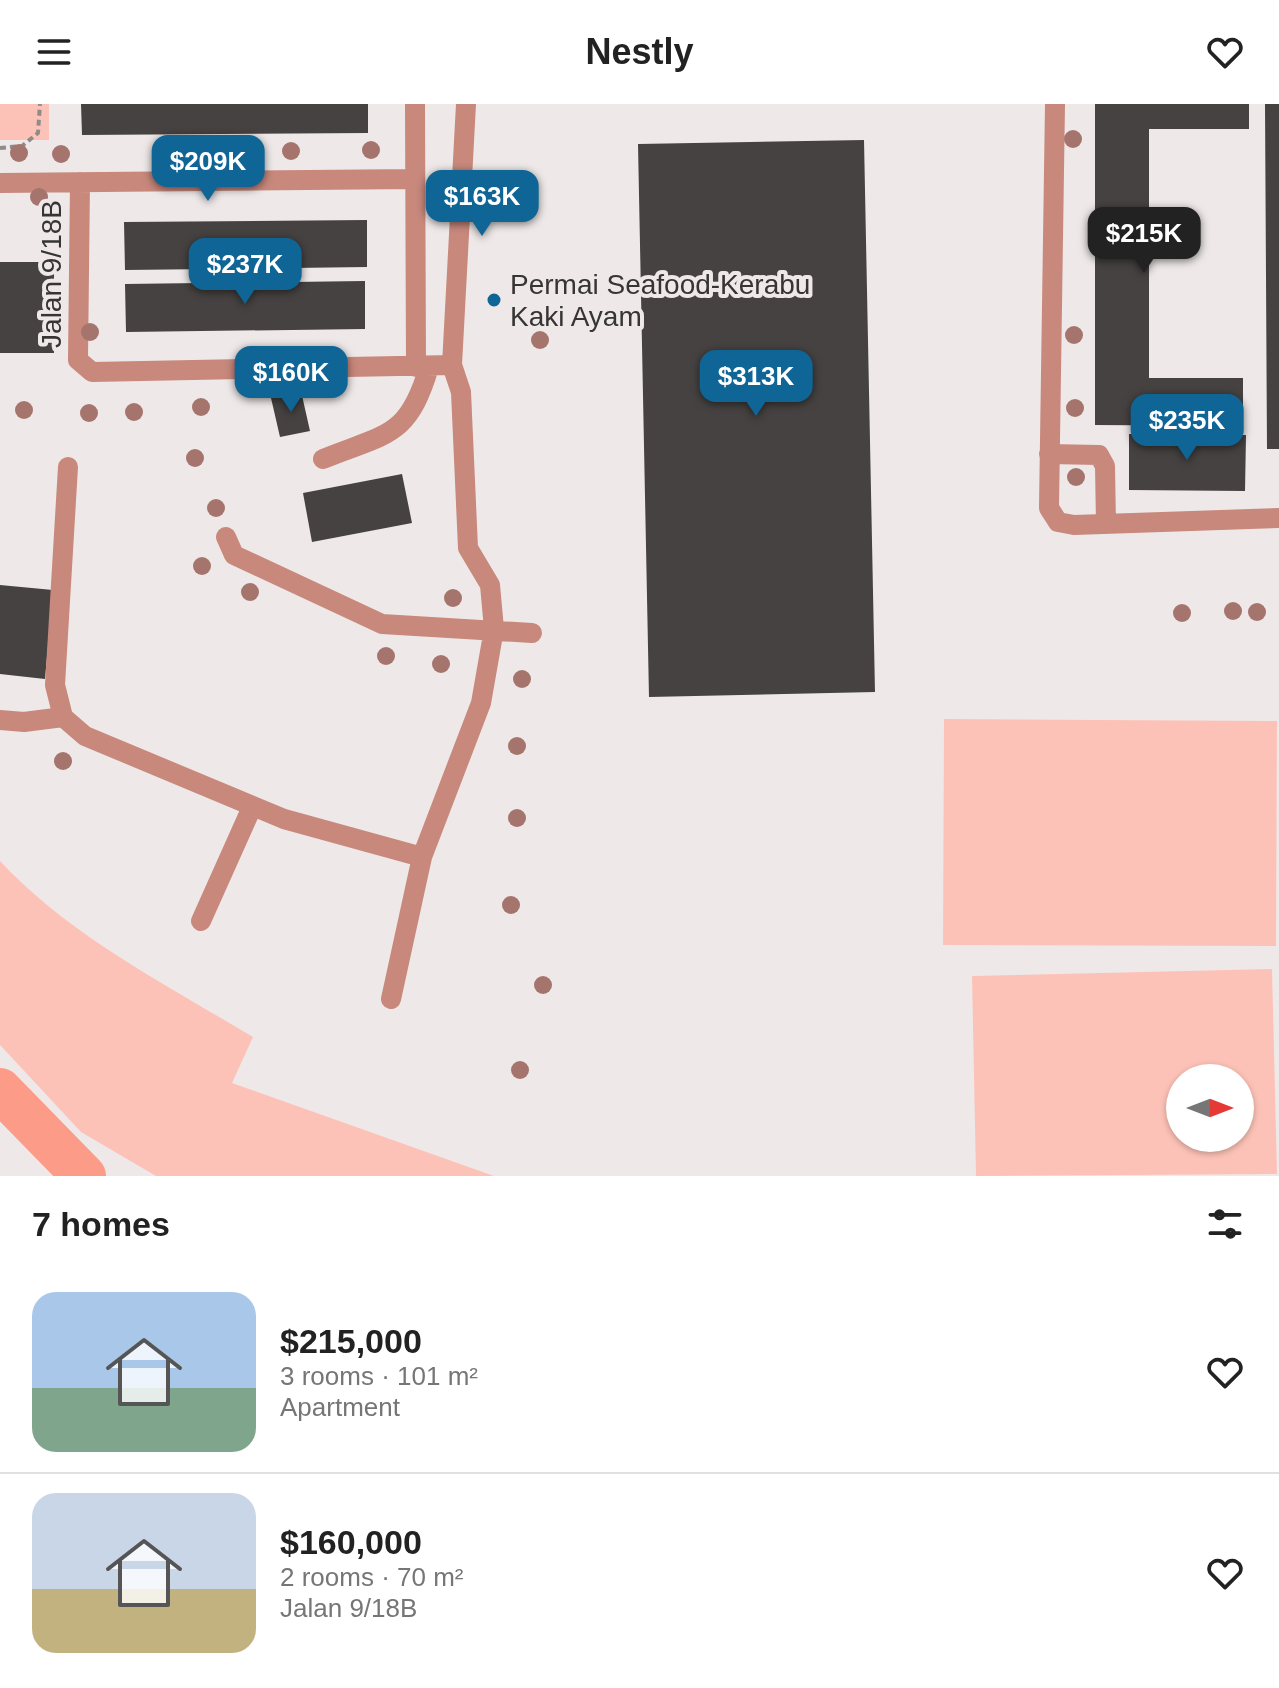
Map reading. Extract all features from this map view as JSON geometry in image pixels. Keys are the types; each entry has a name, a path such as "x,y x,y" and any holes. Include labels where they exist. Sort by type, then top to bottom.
{"street":[{"path":"323,459 400,427 419,401 422,367 415,104"},
{"path":"391,999 422,857 481,703 494,629 490,585 468,548 461,392 452,365 466,104"},
{"path":"1055,104 1049,508 1058,522 1106,524 1279,518"},
{"path":"0,183 415,179"},
{"name":"Jalan 9/18B","path":"80,182 78,360 83,368 92,372 422,367"},
{"path":"422,367 452,365"},
{"path":"1049,454 1099,455 1105,466 1106,524"},
{"path":"68,467 55,685 63,717 85,736 252,807 422,857"},
{"path":"226,537 234,555 382,624 532,633"},
{"path":"0,720 24,722 63,717"},
{"path":"201,921 252,807"}],"path":[{"path":"0,148 22,146 38,133 40,104"}],"shaded area":[{"path":"0,104 49,104 49,140 0,140"},
{"path":"944,719 1277,721 1276,946 943,945"},
{"path":"0,861 27,888 88,936 253,1037 232,1083 494,1176 156,1176 81,1132 0,1045"},
{"path":"1272,969 1277,1174 976,1176 972,976"}],"building":[{"path":"81,104 368,104 368,133 82,135"},
{"path":"1095,104 1249,104 1249,129 1149,129 1149,378 1243,378 1243,426 1095,425"},
{"path":"1265,104 1279,104 1279,449 1267,449"},
{"path":"864,140 875,692 649,697 638,144"},
{"path":"367,220 367,267 125,270 124,222"},
{"path":"0,262 54,262 54,353 0,353"},
{"path":"365,281 365,329 126,332 125,284"},
{"path":"301,391 310,431 280,437 271,398"},
{"path":"1129,434 1246,435 1245,491 1129,490"},
{"path":"402,474 412,523 312,542 303,493"},
{"path":"0,585 53,590 45,679 0,674"}],"waterway":[{"path":"0,1090 84,1176"}],"place":[{"name":"Permai Seafood-Kerabu Kaki Ayam","path":"494,300"}]}
